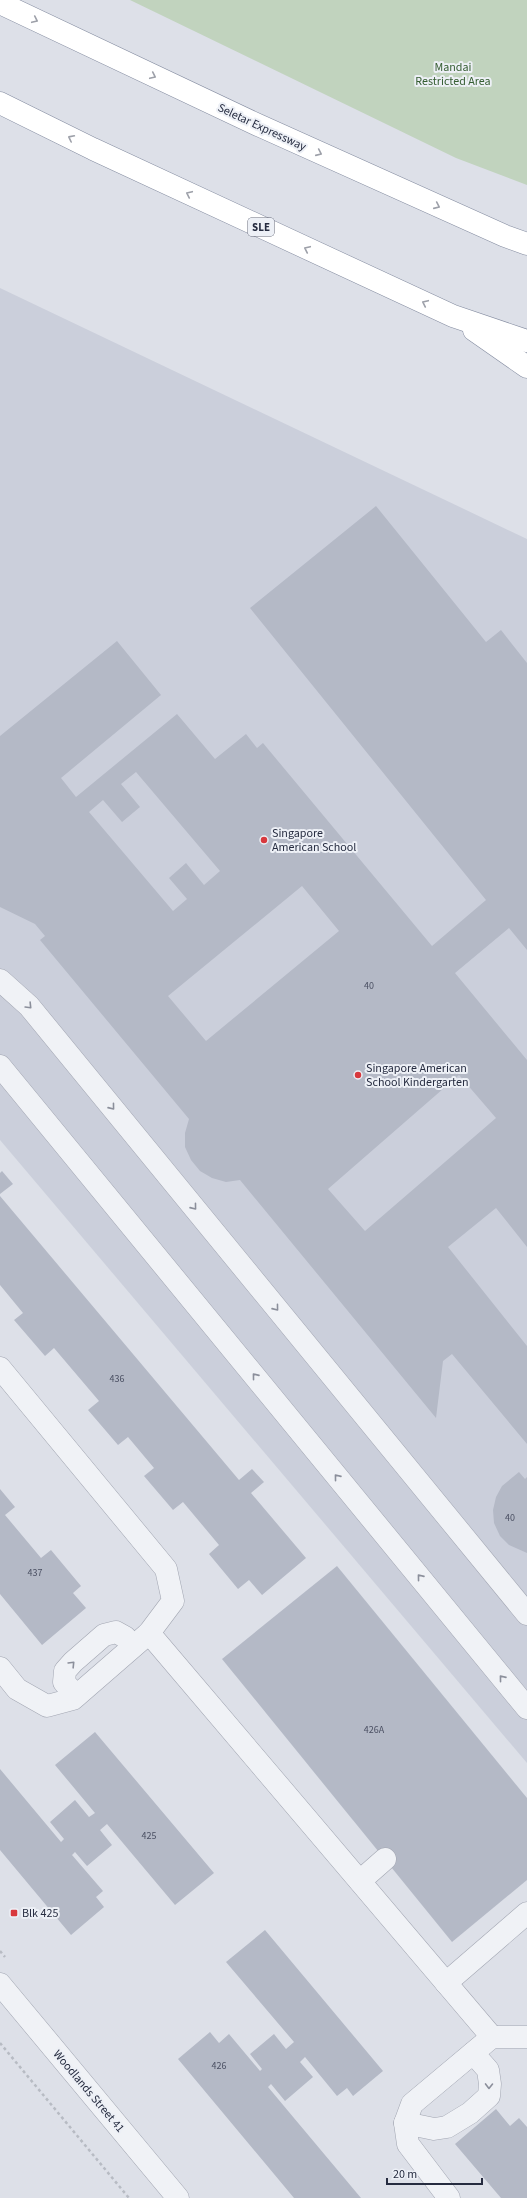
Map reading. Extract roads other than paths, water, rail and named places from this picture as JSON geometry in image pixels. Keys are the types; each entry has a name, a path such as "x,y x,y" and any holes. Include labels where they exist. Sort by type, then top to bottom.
{"highway":[{"name":"Seletar Expressway","path":"0,3 258,126 527,244"},
{"name":"SLE","path":"0,103 100,153 453,316 527,341"},
{"path":"453,316 527,367"}],"street":[{"path":"0,980 30,1006 527,1614"},
{"path":"0,1066 527,1708"},
{"path":"0,1368 166,1570 173,1601 141,1640 73,1699 47,1706 17,1689 0,1668"},
{"path":"141,1640 360,1882 492,2037"},
{"path":"360,1882 385,1859"},
{"path":"446,1983 527,1913"},
{"name":"Woodlands Street 41","path":"0,1984 178,2198"},
{"path":"449,2198 408,2144 405,2123 412,2104 492,2037 527,2037"},
{"path":"405,2123 434,2129 447,2128 470,2113 489,2096 490,2084 488,2070 473,2053"}],"place":[{"name":"Singapore American School","path":"264,840"},
{"name":"Singapore American School Kindergarten","path":"358,1075"},
{"name":"Blk 425","path":"14,1913"}],"park label":[{"name":"Mandai Restricted Area","path":"453,74"}]}
